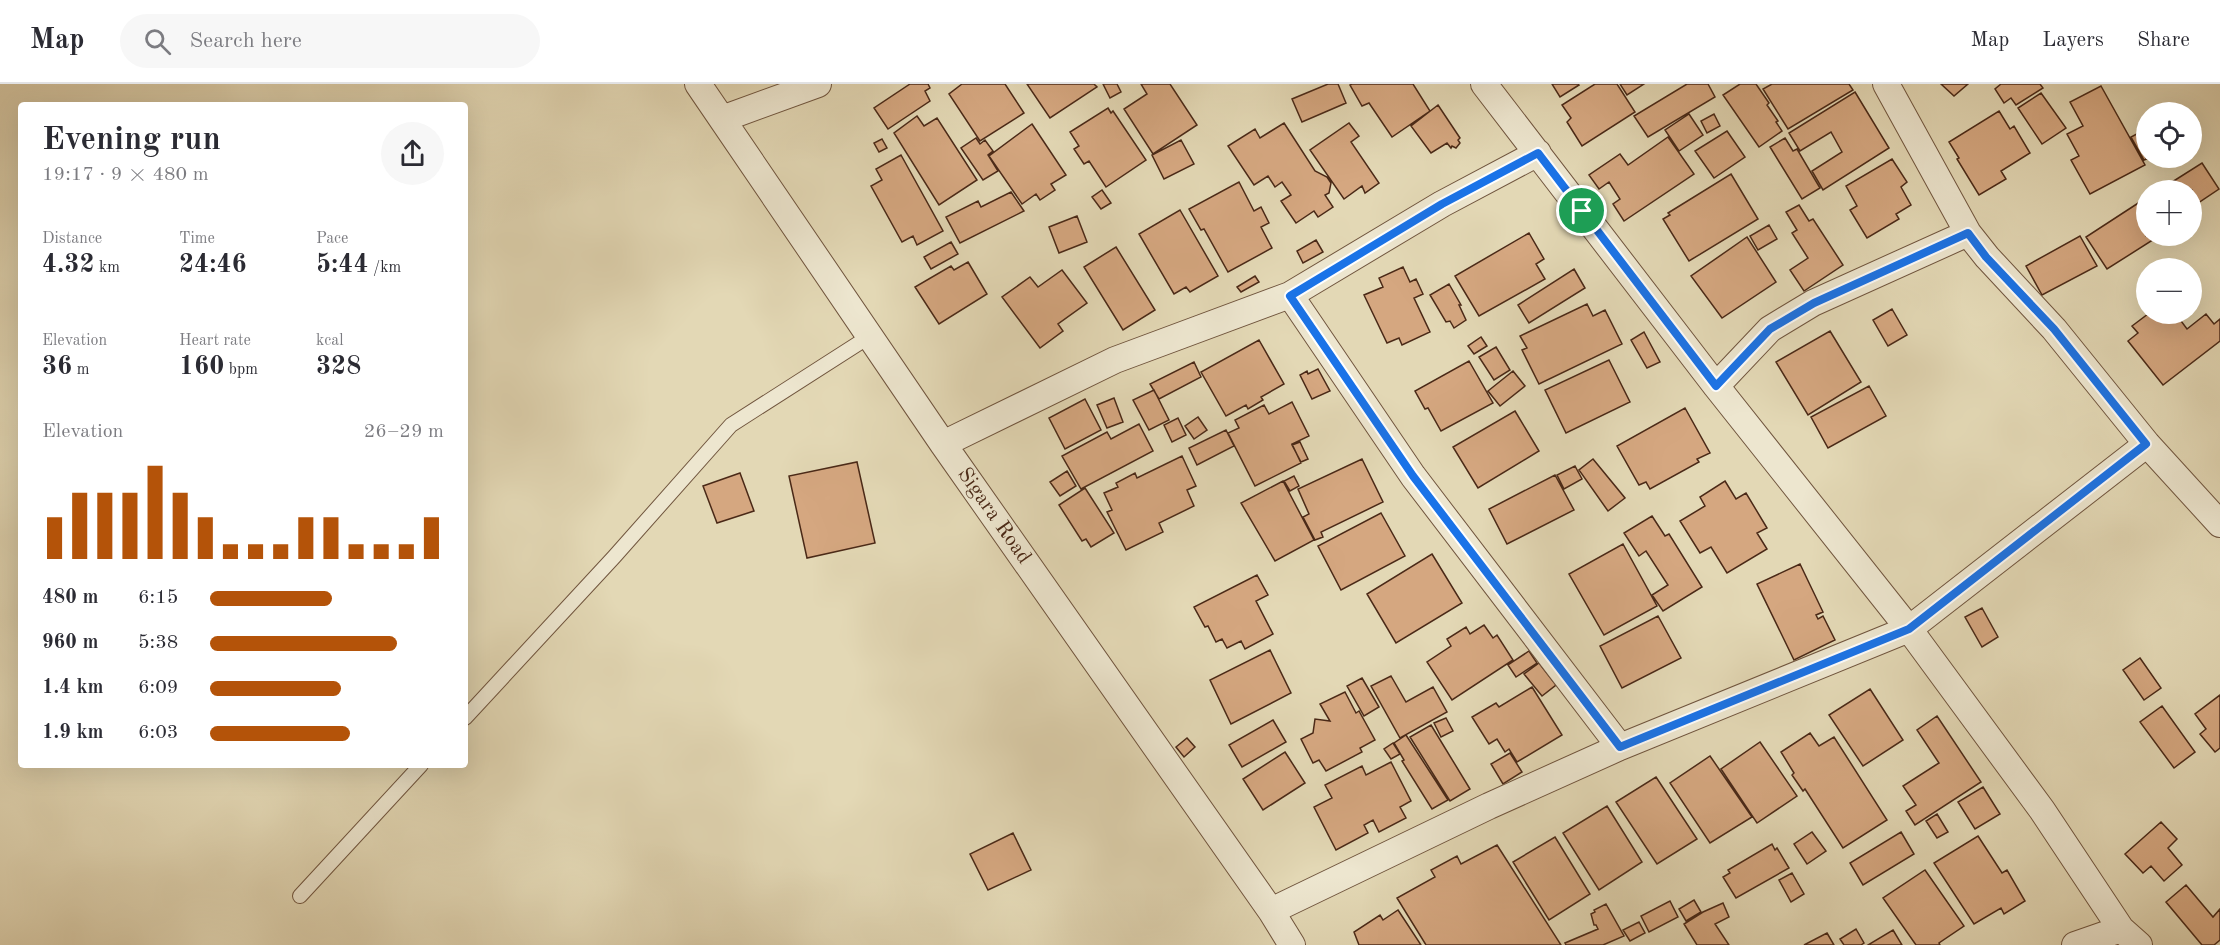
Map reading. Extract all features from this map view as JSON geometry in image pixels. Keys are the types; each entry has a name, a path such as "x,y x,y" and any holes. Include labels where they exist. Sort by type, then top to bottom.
{"street":[{"name":"Sigara Road","path":"698,84 943,444 1271,911 1292,945"},
{"path":"722,119 818,84"},
{"path":"1484,84 1716,386 1909,629 2042,810 2130,937 2075,945"},
{"path":"1886,84 1968,233 1986,257 2054,329 2146,444 2220,524"},
{"path":"943,444 1115,360 1290,296 1442,204 1538,153"},
{"path":"1716,386 1770,329 1814,303 1968,233"},
{"path":"1290,296 1413,476 1620,747"},
{"path":"1271,911 1489,806 1620,747 1909,629 2146,444"}],"lane":[{"path":"468,714 731,425 870,336"},
{"path":"300,896 418,768"}],"building":[{"path":"910,84 928,84 930,88 925,91 930,101 888,129 874,108"},
{"path":"962,84 1005,84 1024,113 980,141 949,94"},
{"path":"1027,84 1094,84 1097,87 1050,118"},
{"path":"1103,84 1117,84 1121,92 1110,98"},
{"path":"1141,84 1170,84 1197,125 1153,154 1124,109 1147,94"},
{"path":"1328,84 1338,84 1346,103 1302,122 1292,99"},
{"path":"1413,84 1430,111 1392,137 1369,103 1362,106 1350,85"},
{"path":"1552,84 1578,84 1579,85 1560,97"},
{"path":"1595,84 1617,84 1635,112 1582,146 1567,122 1571,118 1562,105"},
{"path":"1620,84 1644,84 1627,95"},
{"path":"1687,84 1708,84 1715,97 1648,137 1634,116"},
{"path":"1740,84 1756,84 1769,103 1767,105 1782,131 1759,147 1723,95"},
{"path":"1772,84 1849,84 1853,90 1788,129 1763,89"},
{"path":"1941,84 1968,84 1954,96"},
{"path":"2001,84 2040,84 2043,88 2016,105 2011,98 2004,103 1995,89"},
{"path":"2101,86 2136,149 2136,168 2139,168 2090,194 2071,160 2079,156 2067,134 2083,126 2070,102"},
{"path":"1855,92 1889,148 1823,190 1812,171 1842,152 1831,132 1800,151 1789,133"},
{"path":"2041,93 2066,128 2042,144 2018,108"},
{"path":"1438,105 1460,138 1458,140 1460,143 1456,148 1452,146 1451,148 1447,143 1431,153 1411,126"},
{"path":"1108,108 1111,113 1113,111 1146,160 1106,187 1089,161 1084,164 1074,149 1079,146 1070,132"},
{"path":"1999,111 2010,129 2014,126 2030,153 2001,171 2006,179 1979,195 1949,142"},
{"path":"1689,114 1703,135 1679,151 1665,130"},
{"path":"1714,114 1720,126 1707,133 1701,121"},
{"path":"917,116 924,126 937,118 977,180 939,205 894,133"},
{"path":"1284,123 1315,171 1327,177 1331,183 1329,193 1325,195 1333,207 1318,217 1314,211 1296,223 1281,201 1291,195 1282,182 1275,187 1268,176 1254,185 1228,146 1255,129 1260,138"},
{"path":"1349,123 1359,136 1351,142 1379,183 1365,193 1362,186 1344,199 1310,150"},
{"path":"1032,124 1066,175 1051,184 1055,190 1040,200 1036,194 1022,204 989,156"},
{"path":"1727,131 1745,157 1714,178 1695,151"},
{"path":"2136,134 2136,146 2131,137"},
{"path":"1668,137 1694,174 1624,221 1613,204 1620,199 1609,182 1599,189 1589,175 1620,154 1628,165"},
{"path":"976,138 980,144 985,140 993,151 988,155 998,171 983,180 961,148"},
{"path":"1785,138 1793,151 1797,149 1820,188 1802,199 1770,147"},
{"path":"882,139 887,148 879,152 874,143"},
{"path":"1181,140 1194,164 1164,179 1152,155"},
{"path":"901,155 943,231 917,245 913,236 902,242 871,186 882,180 876,169"},
{"path":"1892,159 1907,182 1901,187 1911,205 1896,214 1899,219 1867,238 1850,210 1857,206 1846,186"},
{"path":"2202,163 2219,189 2202,200 2202,180 2175,180 2194,168 2202,168"},
{"path":"1731,174 1758,219 1689,261 1663,219 1670,215 1668,213"},
{"path":"1239,182 1254,211 1261,207 1269,223 1261,227 1272,248 1228,272 1204,229 1201,230 1189,209"},
{"path":"1102,190 1111,203 1101,209 1092,197"},
{"path":"1011,192 1024,211 960,243 946,217 978,201 981,207"},
{"path":"2136,204 2136,246 2143,246 2107,269 2086,237"},
{"path":"1799,205 1809,221 1813,219 1843,265 1804,291 1790,270 1808,258 1792,233 1797,230 1786,212"},
{"path":"1180,210 1218,276 1190,292 1186,287 1174,294 1139,234"},
{"path":"1077,216 1087,242 1059,253 1049,227"},
{"path":"1769,225 1777,239 1758,250 1750,236"},
{"path":"1529,233 1544,259 1536,264 1545,279 1479,316 1455,276"},
{"path":"2080,236 2097,266 2042,295 2026,266"},
{"path":"1747,237 1776,282 1722,318 1691,276"},
{"path":"1316,240 1323,252 1303,263 1297,251"},
{"path":"951,242 958,254 931,269 924,257"},
{"path":"1116,247 1155,310 1123,330 1084,267"},
{"path":"968,262 987,294 939,324 915,287 951,266 954,270"},
{"path":"1403,267 1410,282 1416,279 1423,294 1414,298 1430,332 1402,345 1399,338 1387,343 1364,295 1383,287 1379,278"},
{"path":"1574,269 1585,288 1529,323 1518,305"},
{"path":"1062,270 1087,303 1058,324 1063,331 1040,348 1002,297 1030,277 1038,287"},
{"path":"1255,276 1259,282 1241,292 1237,287"},
{"path":"1449,284 1461,305 1459,305 1466,320 1454,328 1450,321 1446,322 1430,295"},
{"path":"1587,304 1593,316 1605,310 1622,344 1539,384 1522,350 1527,348 1520,336"},
{"path":"1892,309 1907,335 1888,346 1873,320"},
{"path":"2206,314 2214,324 2220,319 2220,341 2163,385 2128,341 2138,333 2132,326 2136,323 2183,324 2187,329 2193,324 2202,324 2202,317"},
{"path":"1830,331 1861,382 1808,415 1776,362"},
{"path":"1644,332 1660,362 1647,368 1631,340"},
{"path":"1481,337 1487,346 1474,354 1468,346"},
{"path":"1259,340 1284,384 1261,397 1263,400 1248,409 1246,405 1226,416 1201,372"},
{"path":"1496,347 1510,370 1494,380 1479,357"},
{"path":"1609,360 1630,402 1566,433 1545,390"},
{"path":"1469,361 1493,403 1441,431 1415,391"},
{"path":"1194,362 1201,377 1159,399 1150,384"},
{"path":"1318,369 1330,391 1312,399 1300,375"},
{"path":"1513,371 1525,386 1500,406 1488,391"},
{"path":"1869,386 1886,416 1828,448 1811,417"},
{"path":"1154,390 1169,420 1149,430 1133,400"},
{"path":"1114,398 1123,422 1107,428 1097,405"},
{"path":"1085,399 1101,430 1065,449 1049,418"},
{"path":"1292,402 1309,436 1292,444 1301,463 1255,486 1228,433 1239,428 1235,420 1264,405 1269,414"},
{"path":"1685,408 1710,453 1697,459 1699,462 1650,489 1646,482 1639,485 1617,446"},
{"path":"1515,411 1539,451 1478,488 1453,447"},
{"path":"1198,417 1207,430 1194,439 1185,426"},
{"path":"1178,418 1186,435 1172,442 1164,425"},
{"path":"1139,424 1153,451 1081,489 1062,456 1107,432 1111,439"},
{"path":"1226,430 1234,446 1197,465 1189,448"},
{"path":"1300,442 1308,459 1301,462 1292,445"},
{"path":"1182,456 1196,486 1187,490 1194,506 1159,523 1163,532 1126,550 1107,512 1112,510 1104,493 1118,487 1116,483 1135,473 1137,478"},
{"path":"1362,459 1383,502 1321,532 1323,537 1315,540 1303,517 1309,514 1298,489"},
{"path":"1593,459 1625,498 1608,511 1579,470"},
{"path":"857,462 875,543 807,558 789,476"},
{"path":"1575,466 1582,479 1564,489 1557,475"},
{"path":"1067,471 1076,486 1060,496 1050,482"},
{"path":"740,473 754,511 717,523 703,486"},
{"path":"1555,475 1574,510 1507,544 1489,509"},
{"path":"1294,476 1299,486 1290,491 1284,481"},
{"path":"1283,481 1314,540 1275,561 1241,503"},
{"path":"1725,481 1736,499 1746,493 1767,528 1757,533 1767,549 1727,573 1711,547 1700,553 1680,521 1705,506 1700,497"},
{"path":"1085,488 1114,533 1091,547 1086,539 1082,541 1059,505"},
{"path":"1381,513 1405,556 1341,590 1318,546"},
{"path":"1652,516 1665,536 1669,534 1702,587 1663,611 1652,595 1668,585 1646,551 1639,556 1624,533"},
{"path":"1623,544 1657,606 1604,635 1569,574"},
{"path":"1432,554 1462,603 1396,643 1367,594"},
{"path":"1800,564 1823,612 1816,615 1818,619 1823,616 1835,640 1794,660 1757,584"},
{"path":"1257,575 1268,595 1256,601 1273,634 1245,649 1241,641 1227,648 1222,639 1216,642 1194,607"},
{"path":"1982,608 1998,637 1982,647 1965,617"},
{"path":"1658,616 1681,658 1622,688 1600,646"},
{"path":"1484,625 1493,638 1497,635 1513,660 1452,700 1427,662 1451,646 1447,639 1466,627 1470,634"},
{"path":"1270,650 1291,693 1231,724 1210,680"},
{"path":"1529,651 1537,663 1516,677 1508,665"},
{"path":"2140,658 2161,688 2144,700 2123,670"},
{"path":"1539,663 1556,685 1542,696 1524,674"},
{"path":"1391,676 1406,702 1433,687 1447,712 1400,738 1371,686"},
{"path":"1362,678 1379,707 1364,716 1347,686"},
{"path":"1532,687 1562,735 1517,762 1509,749 1505,752 1497,739 1489,744 1472,717 1496,703 1499,707"},
{"path":"1870,689 1903,740 1863,766 1829,715"},
{"path":"1345,692 1356,713 1359,711 1375,740 1360,748 1362,752 1326,771 1319,760 1313,763 1301,739 1313,733 1315,719 1330,721 1320,704"},
{"path":"2220,695 2220,748 2215,752 2200,734 2206,729 2195,714"},
{"path":"2162,706 2195,752 2174,768 2140,722"},
{"path":"1937,716 1981,782 1915,825 1906,811 1916,805 1903,786 1939,763 1917,730"},
{"path":"1446,718 1453,731 1441,737 1434,723"},
{"path":"1273,720 1286,742 1242,767 1229,745"},
{"path":"1431,725 1470,789 1450,801 1410,737"},
{"path":"1810,733 1819,746 1834,737 1887,820 1843,848 1805,789 1803,791 1792,775 1794,773 1781,752"},
{"path":"1406,735 1448,800 1432,809 1402,761 1404,760 1394,743"},
{"path":"1187,738 1195,747 1184,757 1176,747"},
{"path":"1760,742 1797,796 1757,823 1721,769"},
{"path":"1393,743 1400,754 1391,759 1384,749"},
{"path":"1285,752 1305,783 1263,810 1243,779"},
{"path":"1510,753 1522,772 1503,784 1491,764"},
{"path":"1710,756 1752,817 1710,843 1670,783"},
{"path":"1391,762 1411,801 1400,807 1406,818 1379,832 1373,820 1364,825 1368,833 1336,850 1314,807 1332,798 1325,785 1362,766 1366,775"},
{"path":"1656,777 1697,839 1657,864 1616,802"},
{"path":"1983,787 2000,814 1975,829 1958,802"},
{"path":"1607,806 1642,862 1599,890 1563,833"},
{"path":"1937,814 1948,832 1937,838 1926,821"},
{"path":"2161,822 2177,839 2168,848 2182,865 2164,881 2151,866 2143,873 2125,854"},
{"path":"1812,832 1826,851 1807,864 1794,844"},
{"path":"1901,832 1914,854 1863,885 1850,863"},
{"path":"1013,833 1031,870 988,890 970,854"},
{"path":"1978,836 2002,873 2007,870 2025,901 2004,914 2001,908 1974,924 1934,863"},
{"path":"1555,837 1590,894 1549,920 1513,862"},
{"path":"1772,844 1789,868 1736,898 1723,877 1730,873 1728,870"},
{"path":"1497,845 1561,945 1426,945 1397,898 1435,877 1431,870 1457,856 1461,864"},
{"path":"1925,870 1964,926 1939,943 1940,945 1916,945 1883,898"},
{"path":"1792,873 1804,894 1791,902 1779,880"},
{"path":"2186,885 2213,917 2220,909 2220,940 2214,945 2202,945 2166,902"},
{"path":"1694,900 1701,912 1686,921 1679,909"},
{"path":"1670,901 1678,917 1649,932 1641,916"},
{"path":"1723,903 1729,917 1715,924 1729,945 1697,945 1684,924"},
{"path":"1606,904 1624,936 1603,945 1566,945 1565,943 1598,929 1594,925 1591,914"},
{"path":"1398,910 1421,945 1359,945 1354,932 1380,915 1383,920"},
{"path":"1639,922 1645,933 1630,941 1623,930"},
{"path":"1856,929 1864,943 1844,945 1840,939"},
{"path":"1893,930 1902,945 1868,945"},
{"path":"1827,933 1834,945 1804,945"}],"route":[{"path":"1538,153 1582,211 1716,386 1770,329 1814,303 1968,233 1986,257 2054,329 2146,444 1909,629 1620,747 1413,476 1290,296 1442,204 1538,153"}]}
